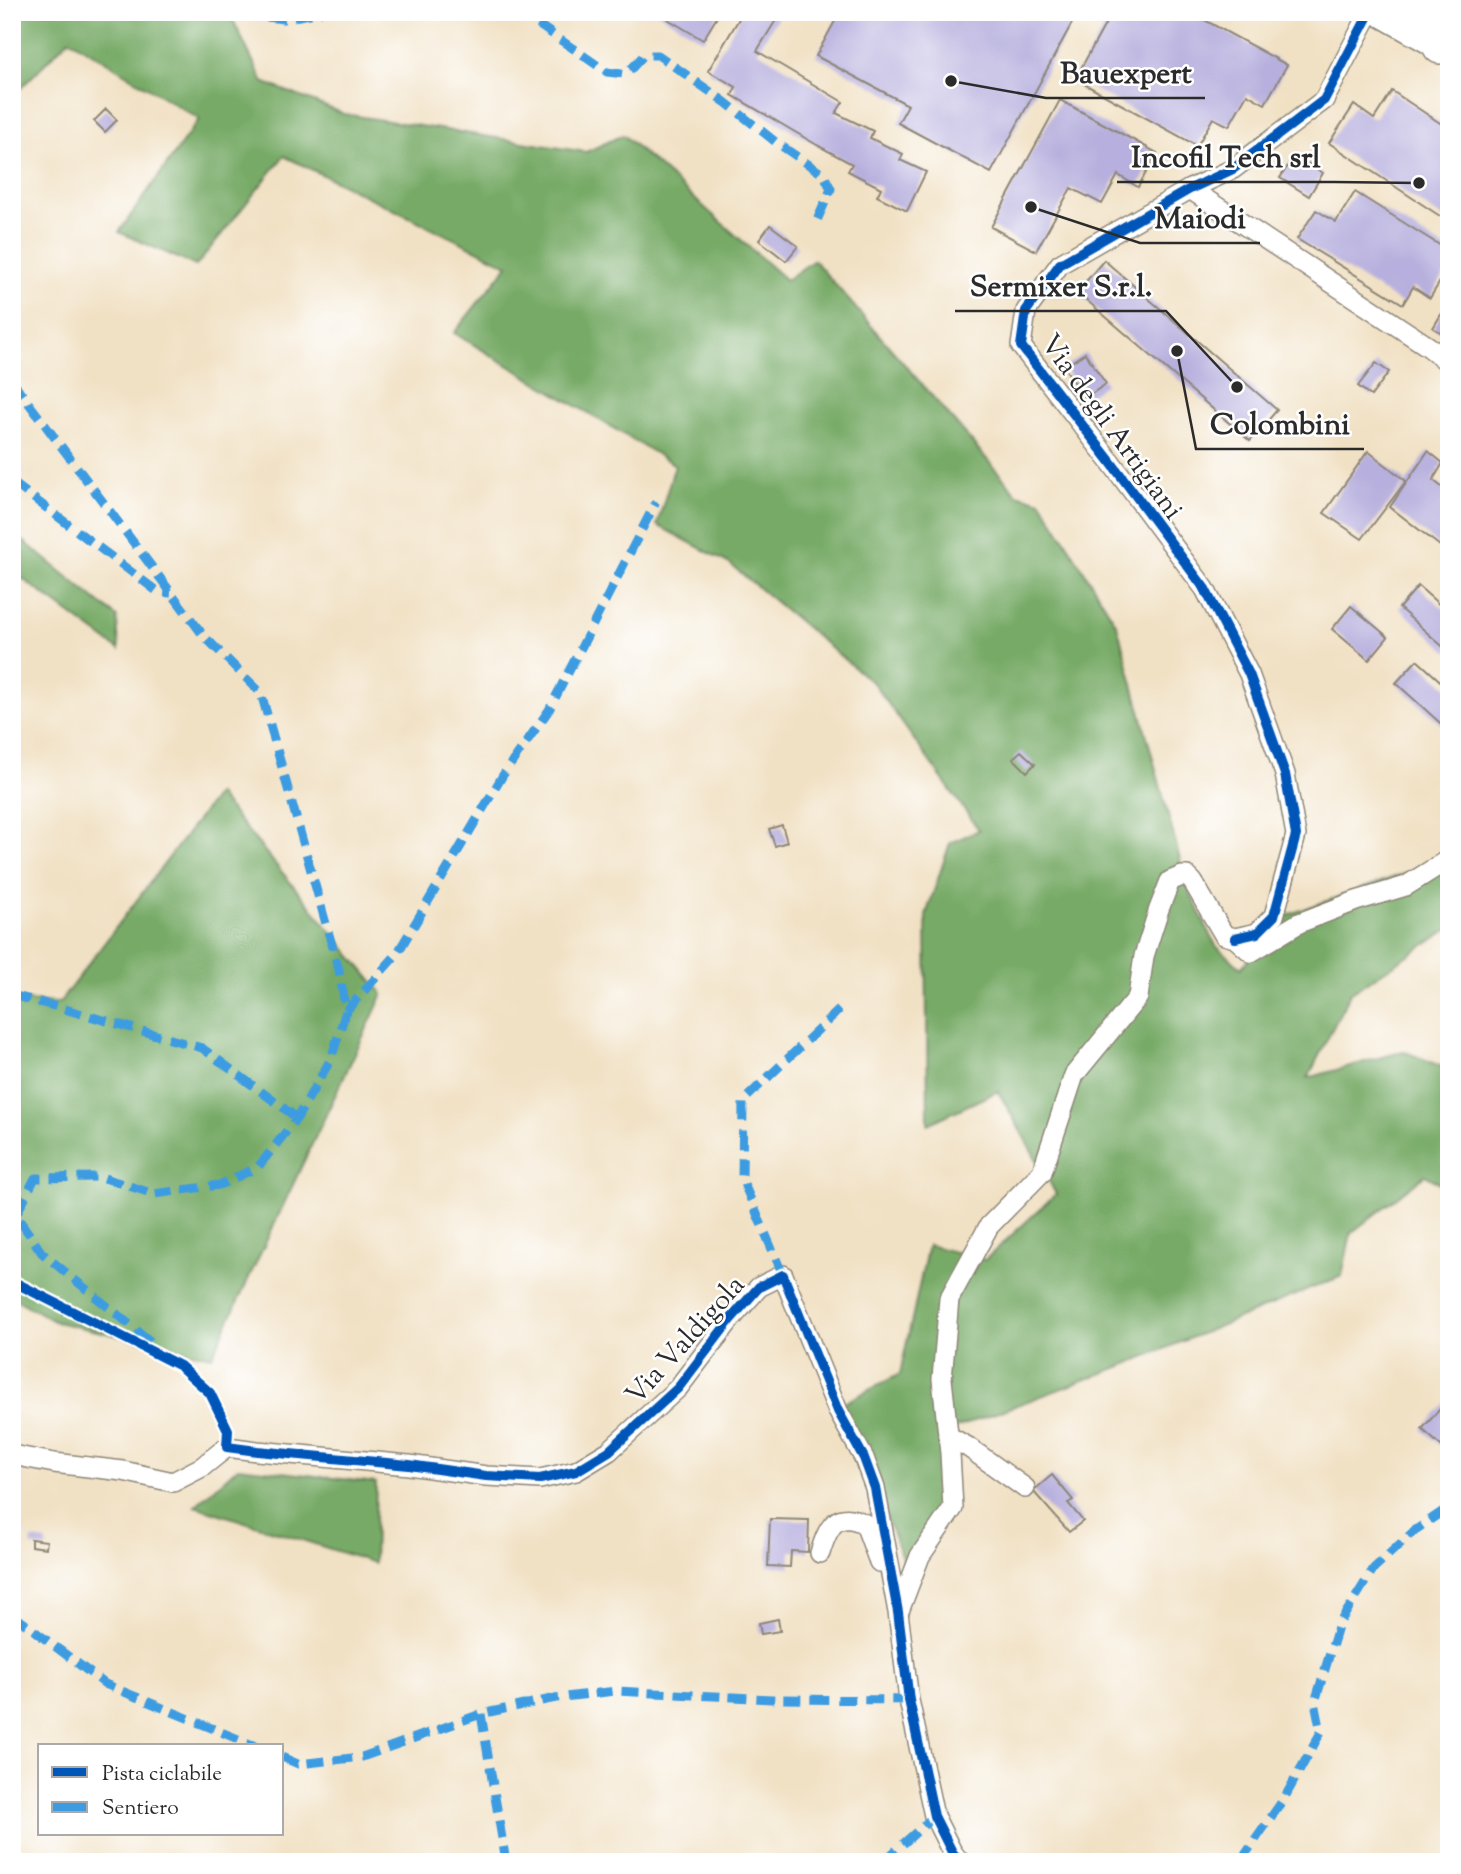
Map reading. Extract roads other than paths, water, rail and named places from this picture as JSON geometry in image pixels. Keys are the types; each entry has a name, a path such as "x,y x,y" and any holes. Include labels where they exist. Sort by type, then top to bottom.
{"highway":[{"path":"1419,12 1445,49"}],"main road":[{"path":"1378,12 1445,49"}],"street":[{"name":"Via degli Artigiani","path":"1235,938 1257,933 1274,916 1296,835 1284,774 1249,674 1205,589 1021,346 1026,311 1060,264 1189,189 1233,169 1324,100 1370,12"},
{"path":"1189,189 1449,363"},
{"path":"898,1612 920,1556 953,1508 942,1379 949,1299 989,1226 1042,1172 1074,1075 1138,997 1144,956 1158,909 1170,881 1187,876 1224,935 1235,938 1251,953 1299,923 1356,901 1406,886 1449,859"},
{"name":"Via Valdigola","path":"12,1455 123,1471 173,1482 202,1467 227,1447 409,1465 486,1476 540,1479 576,1471 609,1451 678,1388 759,1287 783,1275 838,1411 864,1458 876,1488 898,1612 909,1700 934,1816 960,1862"},
{"path":"948,1436 1025,1488"},
{"path":"820,1553 828,1530 836,1521 853,1518 865,1524 887,1589 898,1612"}],"place":[{"name":"Bauexpert","path":"951,81"},
{"name":"Incofil Tech srl","path":"1419,183"},
{"name":"Maiodi","path":"1031,207"},
{"name":"Colombini","path":"1177,351"},
{"name":"Sermixer S.r.l.","path":"1237,387"}]}
